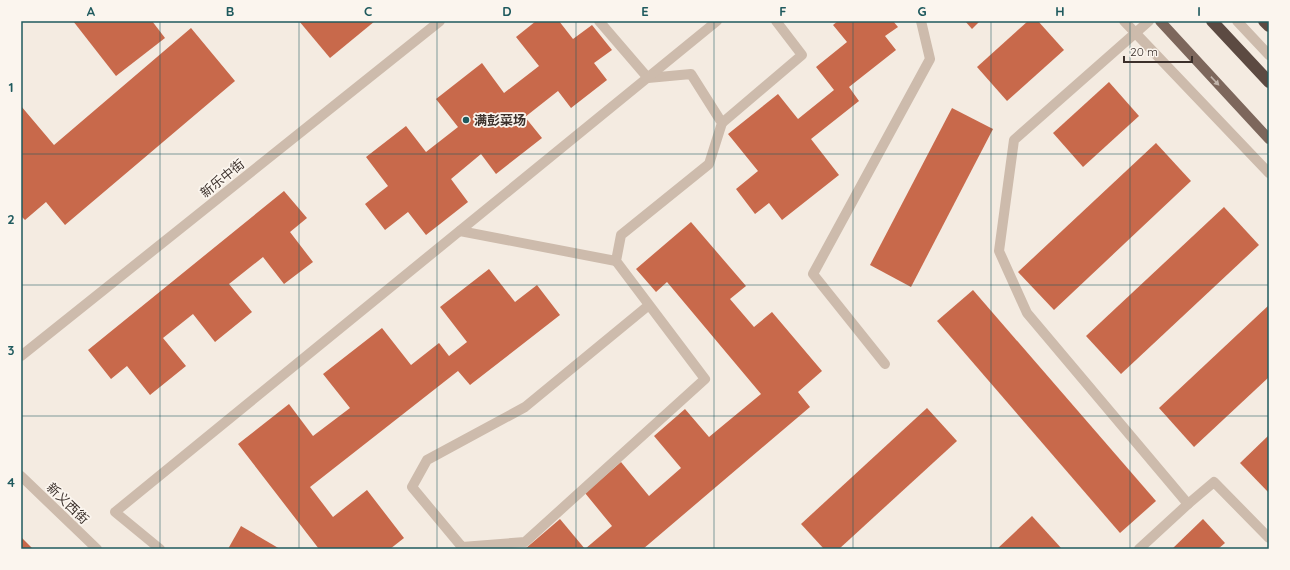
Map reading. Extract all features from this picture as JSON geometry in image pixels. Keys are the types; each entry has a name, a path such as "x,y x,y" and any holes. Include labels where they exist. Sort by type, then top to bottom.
{"highway":[{"path":"1212,21 1269,82"},
{"path":"1264,21 1269,26"}],"main road":[{"path":"1160,21 1269,139"}],"street":[{"name":"新乐中街","path":"21,356 440,21"},
{"path":"599,21 648,78"},
{"path":"160,549 115,512 717,21"},
{"path":"616,261 621,235 709,164 722,123 802,55 776,21"},
{"path":"885,364 813,274 930,59 921,21"},
{"path":"1124,21 1269,173"},
{"path":"1149,21 1014,140 999,251 1027,313 1188,504"},
{"path":"1236,21 1269,55"},
{"path":"648,78 691,74 722,123"},
{"path":"460,231 616,261 649,305 704,379 525,542 461,548 412,487 427,460 525,407 649,305"},
{"name":"新义西街","path":"21,476 97,549"},
{"path":"1139,549 1214,482 1269,538"}],"building":[{"path":"73,21 152,21 165,38 116,76"},
{"path":"299,21 375,21 330,58"},
{"path":"536,21 559,21 573,39 592,25 612,50 594,63 607,80 571,108 558,91 525,117 542,138 496,174 481,154 451,179 468,202 426,235 408,212 385,230 365,204 388,186 366,157 406,126 426,152 458,127 436,99 482,63 504,93 539,66 516,37"},
{"path":"838,21 893,21 898,27 885,36 896,50 849,87 859,101 811,139 839,175 782,220 769,203 755,214 736,189 758,171 728,134 778,94 798,119 834,90 816,67 847,42 833,25"},
{"path":"965,21 980,21 972,29"},
{"path":"1028,21 1038,21 1064,50 1007,101 977,67"},
{"path":"191,28 235,81 65,225 46,202 25,220 21,216 21,106 54,145"},
{"path":"1109,82 1139,116 1083,167 1053,133"},
{"path":"952,108 993,129 911,287 870,265"},
{"path":"1156,143 1191,181 1054,310 1018,272"},
{"path":"284,191 307,218 290,232 313,262 284,284 263,257 229,284 252,312 215,342 193,314 163,338 186,366 150,395 127,366 111,379 88,350"},
{"path":"1224,207 1259,245 1121,374 1086,336"},
{"path":"691,222 746,286 730,299 754,327 772,312 822,371 798,392 810,407 643,549 585,549 612,526 585,493 621,462 649,496 681,468 654,436 685,409 709,437 761,394 667,282 656,292 636,269"},
{"path":"489,269 515,302 537,285 560,315 470,385 458,371 310,487 333,517 367,490 404,538 390,549 319,549 238,444 289,404 313,436 350,408 323,374 382,328 411,365 439,343 449,356 467,342 440,307"},
{"path":"973,290 1156,501 1120,533 937,321"},
{"path":"1269,305 1269,377 1194,447 1159,408"},
{"path":"927,408 957,441 839,549 824,549 801,524"},
{"path":"1269,435 1269,493 1240,463"},
{"path":"1032,516 1062,549 997,549"},
{"path":"560,519 585,549 525,549"},
{"path":"1203,519 1225,543 1218,549 1172,549"},
{"path":"241,526 280,549 228,549"},
{"path":"21,537 33,549 21,549"}],"place":[{"name":"满彭菜场","path":"466,120"}]}
